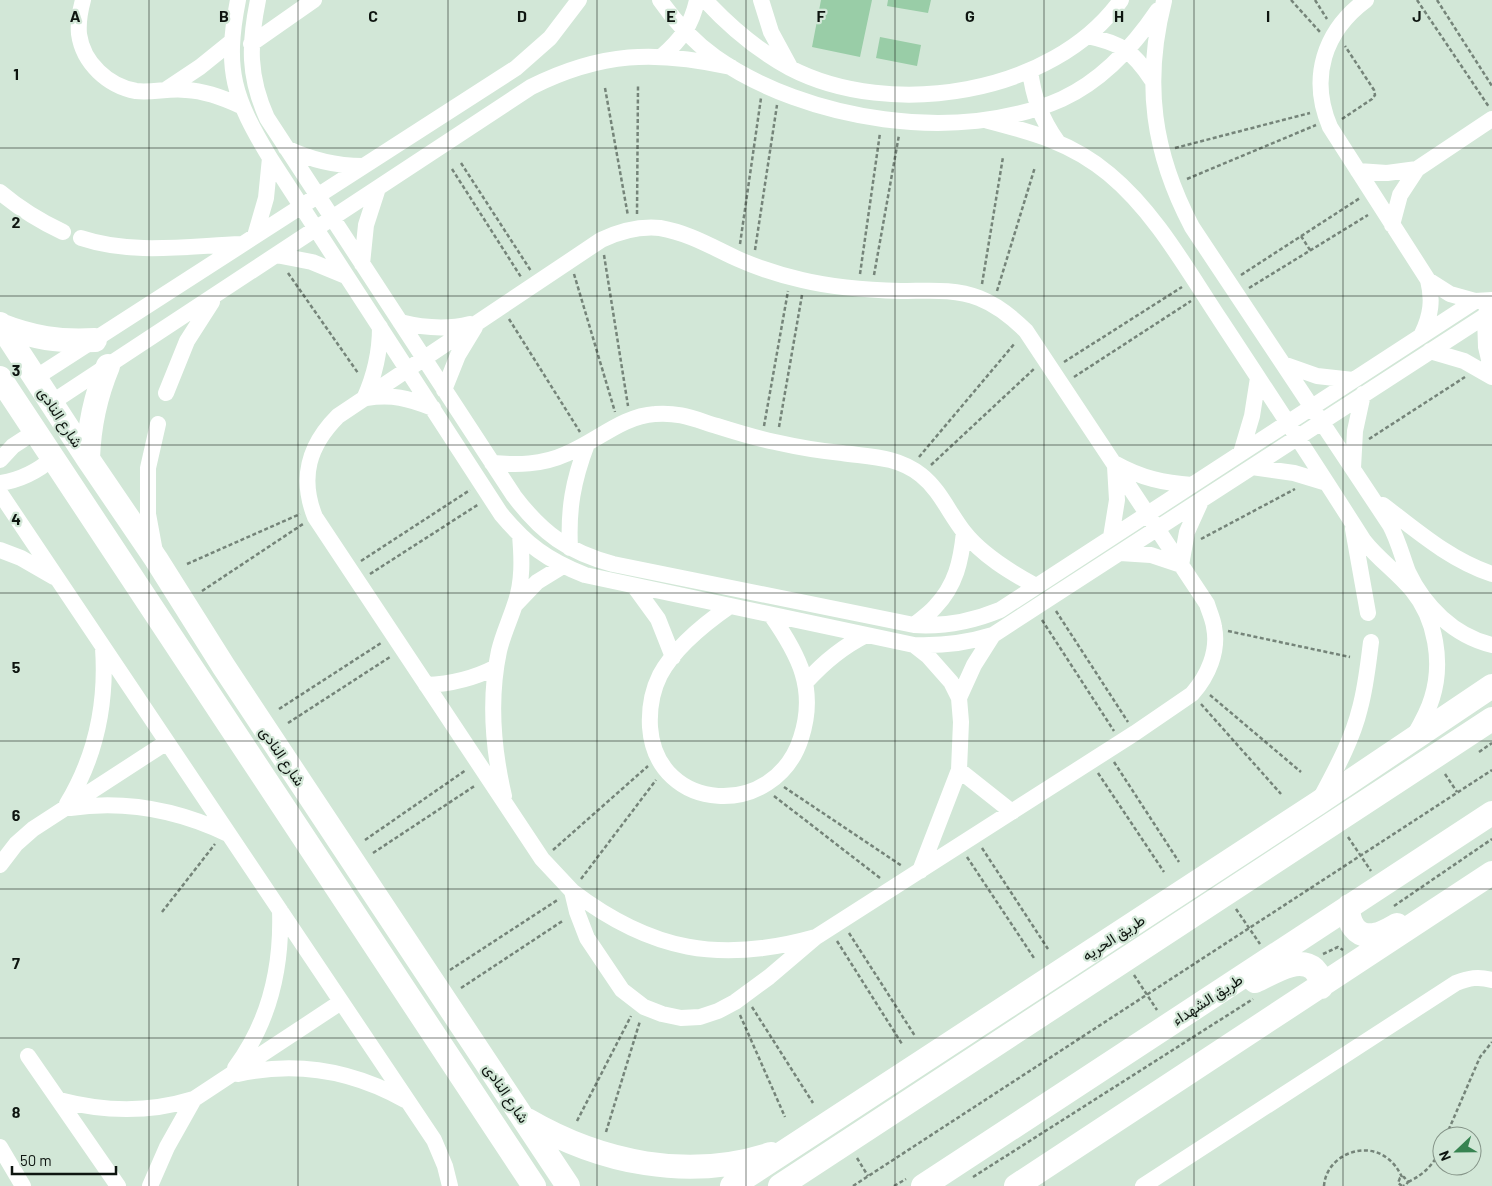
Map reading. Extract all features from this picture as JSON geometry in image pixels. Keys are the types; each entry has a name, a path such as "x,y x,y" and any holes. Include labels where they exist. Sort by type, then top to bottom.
{"street":[{"path":"83,0 79,18 80,35 84,51 93,66 105,78 120,87 136,91 167,89 205,92 242,106"},
{"path":"238,0 231,42 233,74 242,106 250,125 501,514 520,535 540,552 563,566 585,575 914,645 946,645 978,640 993,635 1430,351 1486,305"},
{"path":"258,0 251,44 251,64 259,101 267,118 444,390 530,517 549,534 570,548 591,558 613,564 914,625 950,625 984,617 1000,610 1422,334 1486,305"},
{"path":"251,44 314,0"},
{"path":"35,378 516,68 550,38 580,0"},
{"path":"660,0 686,32 700,45 731,67 763,84 812,104 838,110 882,119 942,123 1014,116 1038,109 1064,98 1087,85 1109,69 1128,51 1146,29 1164,1"},
{"path":"662,56 686,32 694,14 697,0"},
{"path":"705,0 727,24 758,49 791,68 830,83 862,90 910,95 951,93 992,84 1030,70 1058,56 1087,36 1121,0"},
{"path":"760,0 770,32 791,68"},
{"path":"1366,0 1348,14 1332,37 1323,58 1320,92 1327,119 1380,207 1428,280 1431,308 1422,334"},
{"path":"1164,1 1157,27 1152,80 1154,112 1161,152 1172,185 1192,227 1390,525 1418,590 1431,608 1448,623 1466,635 1492,645"},
{"path":"1087,36 1108,40 1128,51 1142,64 1152,80"},
{"path":"167,89 200,67 231,42"},
{"path":"51,403 531,87 551,77 572,69 617,58 662,56 685,58 731,67"},
{"path":"1030,70 1032,90 1038,109 1046,126 1057,141"},
{"path":"985,120 1037,133 1057,141 1086,157 1128,191 1147,212 1198,287 1297,438 1320,481 1372,551 1399,575 1414,592 1425,611 1433,632 1437,654 1437,676 1427,712 1413,738"},
{"path":"1392,225 1400,195 1417,169 1492,120"},
{"path":"286,148 304,157 324,162 344,166 363,166"},
{"path":"249,240 266,198 270,158"},
{"path":"1358,171 1387,173 1417,169"},
{"path":"362,264 366,225 378,188"},
{"path":"0,192 16,206 38,220 63,232"},
{"path":"572,891 577,912 588,938 622,990 641,1005 662,1014 681,1018 700,1017 718,1012 769,977 829,929 1135,733 1196,690 1210,668 1215,648 1215,628 1207,604 1182,557 1147,514 1026,331 1010,316 986,301 962,292 865,290 832,287 798,279 745,262 677,231 657,228 634,229 601,240 407,370 366,394 338,416 326,428 317,442 310,458 307,475 308,492 314,513 402,648 542,859 572,891 598,910 626,926 656,939 688,947 720,951 784,946 829,929"},
{"path":"81,238 115,246 142,248 249,240"},
{"path":"276,255 312,262 346,276"},
{"path":"1428,280 1450,294 1486,305"},
{"path":"166,393 187,341 217,294"},
{"path":"1430,351 1464,361 1488,372 1486,305"},
{"path":"400,322 439,328 477,323"},
{"path":"444,390 458,355 477,323"},
{"path":"0,324 23,334 46,339 95,340"},
{"name":"شارع النادى","path":"0,324 88,460 156,559 224,667 568,1186"},
{"path":"366,394 378,359 380,327"},
{"path":"1283,364 1317,376 1353,380"},
{"path":"88,460 89,435 93,411 99,388 108,366"},
{"name":"شارع النادى","path":"0,378 534,1186"},
{"path":"1241,453 1252,416 1258,378"},
{"path":"366,394 399,396 433,408"},
{"path":"1353,468 1353,450 1364,394"},
{"path":"492,462 517,465 542,462 565,455 624,423 648,414 667,413 686,415 769,441 818,450 877,456 894,460 916,471 933,486 964,532 998,562 1036,586"},
{"path":"156,559 148,514 148,468 158,424"},
{"path":"0,460 13,446 36,431"},
{"path":"570,548 571,495 577,469 587,444"},
{"path":"0,483 20,479 32,474 53,458"},
{"path":"1114,464 1152,480 1172,484 1192,484"},
{"path":"1112,537 1117,500 1114,464"},
{"path":"1252,467 1273,469 1320,481"},
{"path":"0,493 434,1140 445,1166 450,1186"},
{"path":"1371,496 1447,553 1492,574"},
{"path":"1182,557 1187,532 1201,500"},
{"path":"1352,522 1368,613"},
{"path":"914,625 935,607 951,585 961,560 964,532"},
{"path":"506,805 495,736 494,705 496,667 504,634 516,604 521,570 520,535"},
{"path":"0,550 21,558 58,579"},
{"path":"1120,553 1182,557"},
{"path":"516,604 537,582 563,566"},
{"path":"634,586 658,619 673,657"},
{"path":"730,606 699,630 673,657 660,675 649,716 651,738 661,764 680,783 700,792 721,797 742,795 768,784 788,764 799,745 806,725 808,704 806,682 792,647 771,615"},
{"path":"806,682 833,655 866,635"},
{"path":"959,698 974,665 993,635"},
{"path":"1318,803 1349,741 1360,709 1367,676 1370,642"},
{"path":"914,645 941,668 951,682 959,698 961,738 959,770 917,872"},
{"path":"65,808 85,771 98,730 104,689 103,646"},
{"path":"202,683 208,684 218,681 222,678 224,667"},
{"path":"426,684 445,684 463,681 496,667"},
{"name":"طريق الحريه","path":"732,1186 1318,803 1492,686"},
{"path":"224,716 225,710 231,702 246,699"},
{"name":"طريق الحريه","path":"780,1186 1492,719"},
{"path":"0,865 16,844 34,828 167,742"},
{"path":"1382,760 1396,781"},
{"path":"959,770 1012,812"},
{"path":"65,808 106,805 147,808 186,817 227,833"},
{"name":"طريق الشهداء","path":"923,1186 1492,813"},
{"path":"1016,1186 1492,873"},
{"path":"1349,906 1348,915 1350,922 1359,933 1366,935 1380,934 1408,920 1426,916"},
{"path":"229,1076 253,1039 270,998 279,954 280,910"},
{"path":"1225,987 1230,989 1241,987 1297,964 1304,964 1315,970 1321,980 1321,987"},
{"path":"1143,1186 1456,983 1467,978 1479,977 1492,980"},
{"path":"59,1100 97,1108 126,1110 156,1108 194,1099 341,1002"},
{"path":"28,1056 118,1186"},
{"path":"229,1076 274,1068 320,1070 366,1081 407,1101"},
{"path":"150,1186 167,1147 194,1099"},
{"path":"523,1118 579,1146 609,1156 640,1163 671,1166 726,1164 765,1156 794,1146"},
{"path":"0,1147 23,1186"}],"path":[{"path":"1172,185 1327,119 1372,99 1375,95 1374,90 1332,37 1291,0"},
{"path":"1315,0 1332,37"},
{"path":"1417,0 1492,112"},
{"path":"1437,0 1492,86"},
{"path":"745,262 763,84"},
{"path":"634,229 638,86"},
{"path":"605,88 634,229"},
{"path":"745,262 780,91"},
{"path":"865,290 882,119"},
{"path":"1161,152 1327,119"},
{"path":"865,290 901,121"},
{"path":"986,301 1004,156"},
{"path":"461,163 533,285"},
{"path":"986,301 1035,167"},
{"path":"452,169 533,285"},
{"path":"1233,289 1301,236 1370,191"},
{"path":"1233,289 1310,250 1380,207"},
{"path":"1301,236 1310,250"},
{"path":"601,240 624,423"},
{"path":"276,255 366,394"},
{"path":"570,260 624,423"},
{"path":"769,441 798,279"},
{"path":"769,441 798,279"},
{"path":"916,471 1048,365 1198,287"},
{"path":"1062,384 1198,287"},
{"path":"501,307 587,444"},
{"path":"916,471 1026,331"},
{"path":"1353,450 1488,372"},
{"path":"1182,557 1320,481"},
{"path":"354,575 481,482"},
{"path":"354,575 490,497"},
{"path":"187,564 314,513"},
{"path":"202,590 314,513"},
{"path":"1049,599 1135,733"},
{"path":"1034,608 1120,742"},
{"path":"1215,628 1350,657"},
{"path":"279,709 393,634"},
{"path":"288,723 402,648"},
{"path":"1196,690 1301,772"},
{"path":"1196,690 1281,794"},
{"path":"1106,751 1179,862"},
{"path":"1091,761 1164,872"},
{"path":"365,840 478,762"},
{"path":"542,859 661,764"},
{"path":"450,970 572,891 661,764"},
{"path":"853,1186 1492,770"},
{"path":"1445,774 1458,792"},
{"path":"373,853 488,777"},
{"path":"768,784 917,872"},
{"path":"768,784 894,888"},
{"path":"162,912 227,833"},
{"path":"974,836 1048,949"},
{"path":"1348,837 1373,875"},
{"path":"959,846 1034,958"},
{"path":"1236,909 1262,947"},
{"path":"462,988 577,912"},
{"path":"829,929 915,1036"},
{"path":"829,929 902,1044"},
{"path":"1320,955 1338,947 1359,961"},
{"path":"1134,975 1159,1014"},
{"path":"967,1181 1255,997"},
{"path":"740,998 813,1103"},
{"path":"740,998 785,1117"},
{"path":"577,1121 641,1005"},
{"path":"606,1132 641,1005"},
{"path":"1450,1126 1480,1057 1492,1042"},
{"path":"1324,1186 1329,1169 1338,1159 1349,1153 1361,1150 1374,1152 1386,1157 1396,1165 1402,1177 1406,1178 1408,1182"},
{"path":"855,1156 868,1176"},
{"path":"1402,1177 1398,1180 1403,1186 1428,1170 1432,1165"}],"green space":[{"path":"821,0 872,0 860,57 812,47"},
{"path":"888,0 931,0 928,13 887,6"},
{"path":"880,37 921,45 917,66 876,58"}]}
